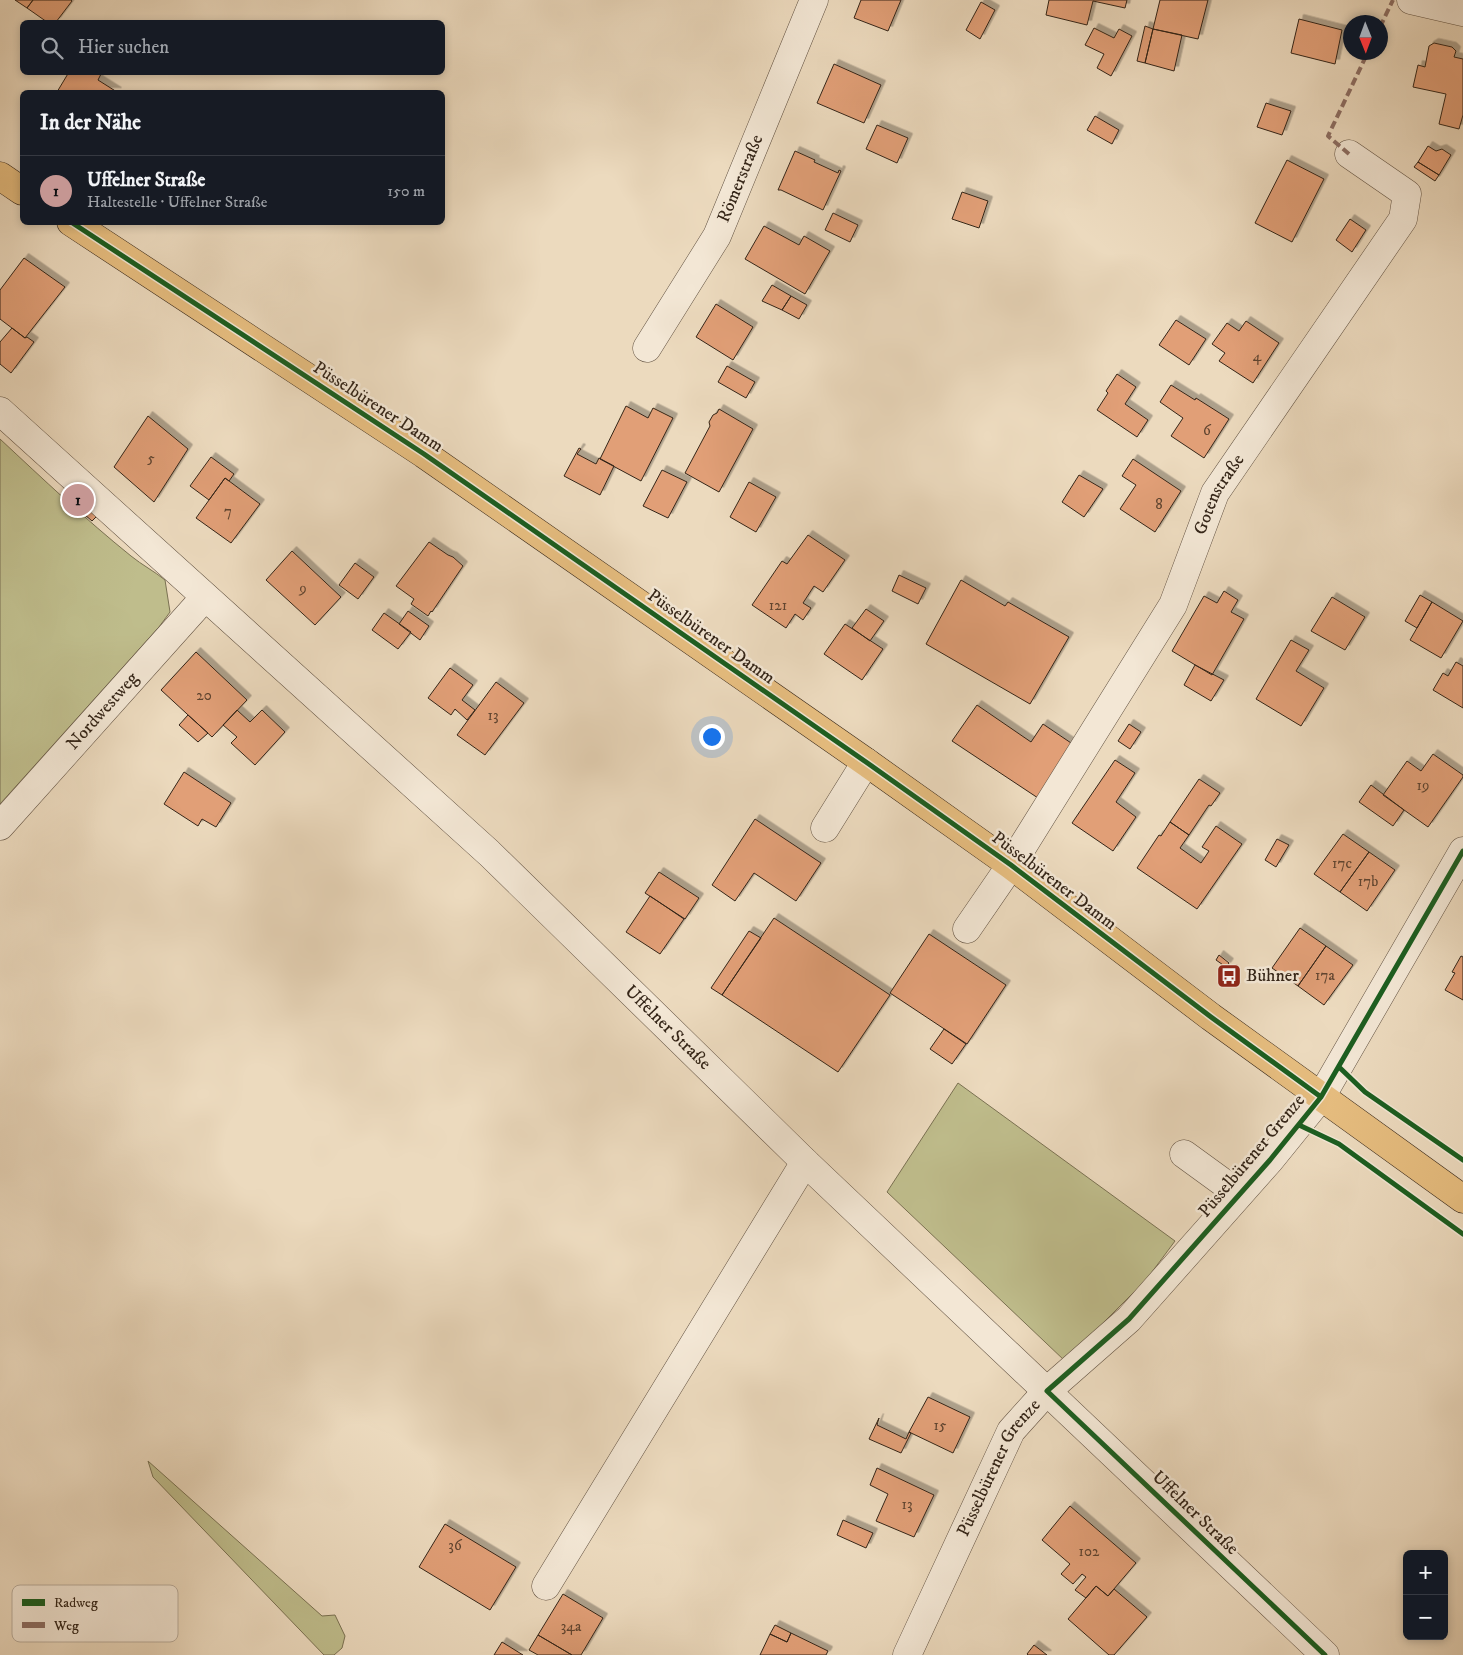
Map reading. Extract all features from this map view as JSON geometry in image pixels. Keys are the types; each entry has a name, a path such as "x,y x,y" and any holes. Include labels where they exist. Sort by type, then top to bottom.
{"main road":[{"path":"0,176 20,190"},
{"name":"Püsselbürener Damm","path":"75,225 424,454 866,762 1011,865 1211,1018 1463,1199"}],"street":[{"name":"Römerstraße","path":"647,348 717,236 814,0"},
{"path":"1411,0 1463,12"},
{"name":"Gotenstraße","path":"1011,865 1173,605 1215,493 1403,218 1407,194 1349,154"},
{"name":"Uffelner Straße","path":"0,411 489,853 805,1162 1325,1655"},
{"name":"Nordwestweg","path":"0,826 205,597"},
{"path":"824,828 866,762"},
{"name":"Püsselbürener Grenze","path":"906,1655 1011,1431 1047,1391 1129,1319 1270,1160 1321,1097 1463,851"},
{"path":"967,929 1011,865"},
{"path":"1184,1154 1239,1194"},
{"path":"546,1586 805,1162"}],"shaded area":[{"path":"0,439 97,528 135,559 165,580 170,612 159,627 0,804"},
{"path":"958,1083 1175,1241 1146,1280 1065,1361 887,1192"},
{"path":"148,1461 322,1616 335,1615 345,1636 342,1648 334,1655 324,1655 153,1477"}],"building":[{"path":"15,0 33,0 27,8"},
{"path":"33,0 72,1 58,20 44,20 27,8"},
{"path":"861,0 901,0 888,31 854,18"},
{"path":"1049,0 1127,0 1125,8 1093,1 1087,25 1046,15"},
{"path":"1160,0 1208,0 1198,39 1153,29"},
{"path":"981,2 995,10 980,39 966,30"},
{"path":"1299,19 1342,30 1335,64 1291,53"},
{"path":"1145,26 1153,29 1145,63 1137,61"},
{"path":"1094,28 1114,38 1119,29 1132,36 1111,76 1097,68 1104,54 1085,45"},
{"path":"1153,29 1182,35 1174,71 1145,63"},
{"path":"1434,43 1452,47 1456,51 1454,57 1463,59 1463,115 1459,129 1439,124 1446,94 1413,87 1418,65 1425,67 1429,46"},
{"path":"834,64 881,85 864,123 817,103"},
{"path":"67,75 100,75 98,80 114,90 58,90"},
{"path":"1266,103 1291,111 1282,135 1257,127"},
{"path":"1095,116 1119,130 1112,144 1087,130"},
{"path":"877,125 908,138 897,163 866,149"},
{"path":"1428,146 1436,151 1442,149 1451,155 1439,175 1418,162"},
{"path":"795,151 838,173 839,170 841,171 823,210 778,190"},
{"path":"1287,160 1324,179 1292,242 1255,223"},
{"path":"1418,162 1439,175 1435,181 1414,167"},
{"path":"962,192 988,201 979,228 952,219"},
{"path":"833,213 858,225 850,242 825,230"},
{"path":"1350,219 1366,230 1352,252 1336,240"},
{"path":"764,226 799,245 804,236 830,251 805,294 745,259"},
{"path":"24,258 65,287 25,338 0,319 0,290"},
{"path":"772,285 791,296 782,310 762,301"},
{"path":"791,296 807,305 799,319 782,310"},
{"path":"716,304 753,327 733,360 696,337"},
{"path":"1176,320 1206,339 1189,365 1159,345"},
{"path":"1246,321 1279,343 1253,383 1219,361 1225,353 1212,344 1227,323 1239,331"},
{"path":"12,328 34,342 11,373 0,364 0,342"},
{"path":"727,366 755,382 746,398 718,382"},
{"path":"1117,374 1136,387 1125,404 1148,420 1137,437 1097,410"},
{"path":"1171,385 1229,419 1204,458 1171,436 1183,418 1160,402"},
{"path":"626,406 648,418 653,408 673,418 641,481 600,459"},
{"path":"719,409 753,429 719,492 685,473 710,426 709,422"},
{"path":"148,416 188,449 154,502 114,467"},
{"path":"579,448 581,449 577,454 596,464 599,458 614,466 600,495 564,476"},
{"path":"211,457 234,474 229,481 225,478 209,500 190,486"},
{"path":"1133,459 1181,491 1155,532 1120,509 1136,485 1122,476"},
{"path":"662,470 687,482 668,518 643,506"},
{"path":"1079,475 1103,489 1084,517 1062,502"},
{"path":"225,478 260,504 231,543 196,518"},
{"path":"749,482 776,497 756,532 730,517"},
{"path":"82,502 97,516 92,521 77,508"},
{"path":"808,535 845,560 823,592 814,586 803,603 811,608 803,620 795,614 786,628 752,605 782,561 787,564"},
{"path":"429,542 453,557 463,566 428,616 411,604 414,599 396,586"},
{"path":"292,551 341,597 315,625 266,580"},
{"path":"355,563 374,577 358,599 339,585"},
{"path":"899,575 926,588 918,604 892,591"},
{"path":"961,580 1005,606 1008,602 1069,637 1030,704 926,644"},
{"path":"1224,591 1238,600 1231,612 1244,619 1212,675 1172,651 1204,596 1217,603"},
{"path":"1420,595 1432,602 1417,628 1405,621"},
{"path":"1332,597 1365,617 1345,650 1311,631"},
{"path":"1432,602 1463,621 1441,658 1410,640"},
{"path":"866,609 884,621 870,641 852,628"},
{"path":"408,611 429,626 420,640 399,624"},
{"path":"384,613 411,632 398,649 372,630"},
{"path":"845,624 883,649 862,680 824,654"},
{"path":"1291,640 1309,650 1296,671 1324,688 1301,726 1256,699"},
{"path":"196,652 247,700 212,737 161,690"},
{"path":"1456,662 1463,666 1463,708 1433,690 1443,673 1448,676"},
{"path":"1195,665 1224,680 1211,701 1184,685"},
{"path":"450,668 473,685 462,700 475,710 467,720 455,709 451,715 428,698"},
{"path":"496,682 524,703 485,755 457,735"},
{"path":"977,705 1031,742 1043,724 1077,747 1041,800 952,741"},
{"path":"237,710 250,722 262,710 285,732 255,765 231,743 237,737 223,725"},
{"path":"188,715 208,733 198,742 179,725"},
{"path":"1129,724 1141,732 1130,749 1118,741"},
{"path":"1433,754 1463,775 1463,777 1428,827 1383,795 1407,761 1421,771"},
{"path":"1115,760 1135,773 1116,802 1136,817 1113,851 1072,823"},
{"path":"184,772 231,803 216,827 202,819 198,826 164,804"},
{"path":"1199,779 1220,793 1211,806 1209,805 1189,835 1170,822"},
{"path":"1371,785 1404,810 1393,826 1359,802"},
{"path":"755,819 821,863 796,901 754,873 735,901 712,885"},
{"path":"1170,822 1189,835 1180,848 1201,863 1209,851 1202,847 1216,826 1242,844 1197,909 1137,868"},
{"path":"1343,834 1369,852 1340,892 1314,874"},
{"path":"1277,839 1289,845 1276,867 1265,860"},
{"path":"1369,852 1395,870 1367,911 1340,892"},
{"path":"659,872 699,898 685,919 645,893"},
{"path":"650,896 684,919 660,954 626,932"},
{"path":"774,918 890,995 838,1072 722,995"},
{"path":"1300,928 1326,946 1298,986 1272,968"},
{"path":"749,931 761,938 722,995 711,988"},
{"path":"929,934 1006,985 967,1044 890,993"},
{"path":"1326,946 1353,965 1324,1005 1298,986"},
{"path":"1219,955 1229,963 1226,967 1216,960"},
{"path":"1461,956 1463,957 1463,1000 1445,990 1455,973 1452,972"},
{"path":"944,1029 966,1044 952,1064 930,1049"},
{"path":"928,1397 970,1417 953,1453 909,1432"},
{"path":"879,1418 877,1425 906,1439 909,1432 911,1433 901,1453 869,1439"},
{"path":"877,1468 934,1495 914,1537 876,1521 888,1494 870,1485"},
{"path":"1070,1506 1136,1563 1108,1596 1096,1586 1086,1598 1075,1590 1086,1577 1082,1574 1073,1584 1061,1574 1070,1564 1042,1540"},
{"path":"843,1520 873,1533 866,1548 837,1535"},
{"path":"445,1524 516,1567 490,1610 419,1567"},
{"path":"1096,1586 1108,1596 1114,1589 1147,1617 1114,1655 1109,1655 1068,1619"},
{"path":"563,1594 603,1618 581,1655 572,1655 538,1635"},
{"path":"775,1625 791,1633 787,1642 770,1634"},
{"path":"791,1633 828,1651 826,1655 760,1655 770,1634 787,1642"},
{"path":"538,1635 572,1655 538,1655 529,1650"},
{"path":"502,1642 523,1655 494,1655"},
{"path":"1034,1645 1047,1655 1028,1655"}],"marked path":[{"path":"1386,15 1393,0"},
{"path":"1349,154 1328,136 1364,60"}],"cycle path":[{"path":"76,225 424,454 866,762 1011,865 1211,1017 1321,1097"},
{"path":"1325,1655 1047,1391 1129,1319 1270,1160 1321,1097 1463,851"},
{"path":"1339,1067 1365,1092 1463,1160"},
{"path":"1299,1125 1339,1144 1463,1234"}],"place":[{"name":"Uffelner Straße","path":"78,500"},
{"name":"Bühner","path":"1229,976"}]}
